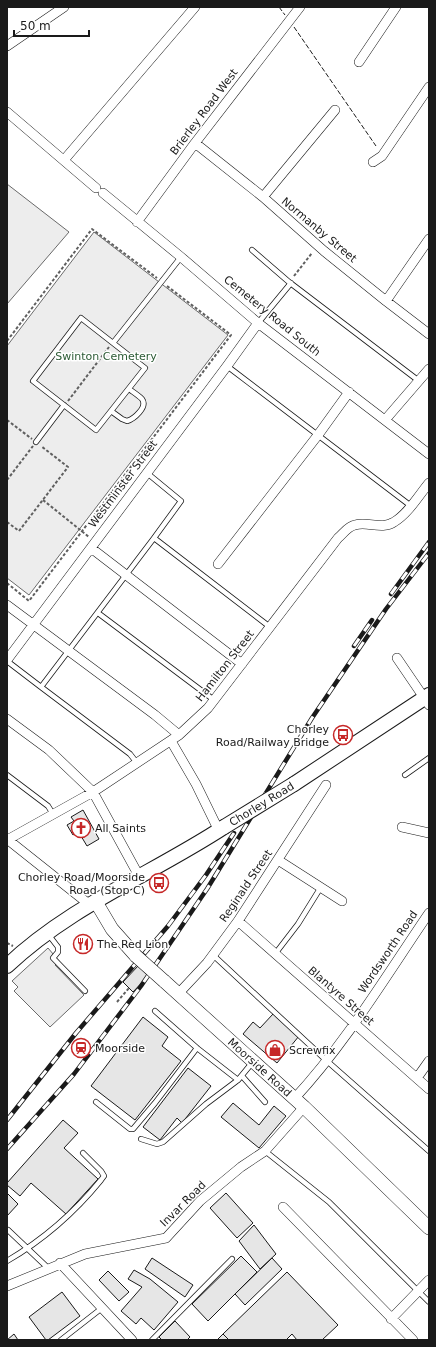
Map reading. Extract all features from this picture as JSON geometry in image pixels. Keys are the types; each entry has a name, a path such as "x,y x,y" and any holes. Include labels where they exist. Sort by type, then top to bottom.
{"main road":[{"name":"Chorley Road","path":"7,966 47,932 73,915 222,829 427,700"}],"street":[{"path":"7,46 64,7"},
{"path":"64,160 195,7"},
{"name":"Brierley Road West","path":"137,222 195,143 300,7"},
{"path":"359,62 396,7"},
{"path":"373,162 382,156 429,87"},
{"path":"263,198 335,110"},
{"name":"Cemetery Road South","path":"7,112 258,322 429,454"},
{"name":"Normanby Street","path":"195,143 263,198 318,246 429,334"},
{"path":"386,301 429,240"},
{"name":"Westminster Street","path":"7,661 228,366 258,322"},
{"path":"385,420 429,369"},
{"path":"218,564 318,435 349,392"},
{"name":"Hamilton Street","path":"7,840 93,792 175,738 208,708 338,538 355,524 385,525 394,523 411,506 429,483"},
{"path":"91,548 242,664"},
{"path":"7,605 154,715 175,738 196,784 222,829"},
{"path":"397,658 427,700"},
{"path":"7,719 49,750 93,792 140,876"},
{"name":"Reginald Street","path":"178,994 213,955 238,921 326,785"},
{"path":"402,827 429,832"},
{"path":"7,840 93,903"},
{"path":"278,860 342,901"},
{"name":"Moorside Road","path":"93,903 112,929 136,956 299,1103 429,1228"},
{"name":"Wordsworth Road","path":"299,1103 429,913"},
{"name":"Blantyre Street","path":"238,921 429,1089"},
{"path":"417,1078 429,1061"},
{"name":"Invar Road","path":"7,1286 85,1254 166,1238 200,1201 241,1167 265,1151 299,1103"},
{"path":"283,1207 413,1340"},
{"path":"60,1263 132,1340"},
{"path":"391,1318 429,1280"}],"lane":[{"path":"252,250 290,283 419,381"},
{"path":"113,343 181,257"},
{"path":"258,322 290,283"},
{"path":"81,318 113,343 144,368 96,430 33,381 81,318"},
{"path":"228,366 411,506"},
{"path":"111,411 127,421 135,417 142,408 142,400 128,389"},
{"path":"36,442 64,405"},
{"path":"41,687 127,575 181,501 147,473"},
{"path":"154,538 270,627"},
{"path":"98,613 214,700"},
{"path":"7,661 130,754 137,763"},
{"path":"405,775 429,758"},
{"path":"7,775 48,806 53,814"},
{"path":"275,954 298,924 321,887"},
{"path":"47,932 58,947 58,952 53,958 85,991"},
{"path":"213,955 327,1061 429,1151"},
{"path":"155,1011 197,1048 238,1080"},
{"path":"96,1102 130,1129 133,1129 197,1048"},
{"path":"141,1139 157,1144 163,1142 206,1104 238,1080 253,1062"},
{"path":"242,1076 265,1102"},
{"path":"265,1151 328,1202 429,1302"},
{"path":"7,1261 28,1249 69,1214 104,1176 83,1153"},
{"path":"8,1230 48,1268"},
{"path":"152,1340 232,1259"},
{"path":"61,1340 102,1308"}],"path":[{"path":"7,341 92,229 231,335 29,601 7,584"},
{"path":"290,283 318,246"},
{"path":"64,405 113,343"},
{"path":"7,420 68,466 19,531 7,522"},
{"path":"7,480 36,442"},
{"path":"43,500 82,531"},
{"path":"117,1002 130,988"}],"shaded area":[{"path":"7,184 69,232 7,304"},
{"name":"Swinton Cemetery","path":"94,232 228,335 29,595 7,578 7,346"},
{"path":"48,948 59,961 55,965 84,995 50,1027 14,991 18,987 12,981"}],"building":[{"name":"All Saints","path":"83,810 99,839 87,846 78,831 73,835 67,825 74,821 71,817"},
{"path":"138,966 148,976 133,992 123,982"},
{"name":"Screwfix","path":"273,1014 299,1036 277,1063 243,1034 253,1022 260,1028"},
{"path":"143,1017 168,1037 162,1046 181,1061 135,1120 91,1086"},
{"path":"188,1068 211,1086 182,1123 177,1118 160,1140 143,1127"},
{"path":"233,1103 259,1125 274,1106 286,1116 259,1148 221,1117"},
{"path":"63,1120 78,1133 64,1148 98,1179 66,1214 31,1183 20,1196 7,1185 7,1183"},
{"path":"7,1193 18,1204 7,1216"},
{"path":"226,1193 253,1223 237,1238 210,1208"},
{"path":"254,1225 276,1254 260,1269 239,1241"},
{"path":"241,1256 257,1272 208,1321 192,1304"},
{"path":"152,1258 193,1285 185,1297 145,1269"},
{"path":"272,1258 282,1269 245,1305 235,1294"},
{"path":"134,1270 150,1279 178,1302 154,1330 141,1318 136,1324 121,1311 142,1287 128,1279"},
{"path":"108,1271 129,1292 119,1301 99,1280"},
{"path":"287,1272 338,1325 322,1340 297,1340 292,1334 286,1340 229,1340 223,1334"},
{"path":"62,1292 80,1316 46,1340 29,1317"},
{"path":"175,1321 190,1337 187,1340 162,1340 159,1337"},
{"path":"14,1334 18,1340 7,1340"},
{"path":"223,1334 229,1340 217,1340"}],"railway":[{"path":"391,594 429,542"},
{"path":"7,1149 74,1074 141,986 207,889 312,718 386,609 429,553"},
{"path":"354,646 372,620"},
{"path":"7,1120 76,1033 168,926 206,875 234,833"}],"fence":[{"path":"279,7 285,15"},
{"path":"294,27 376,146"}],"place":[{"name":"Chorley Road/Railway Bridge","path":"343,735"},
{"name":"All Saints","path":"81,828"},
{"name":"Chorley Road/Moorside Road (Stop C)","path":"159,883"},
{"name":"The Red Lion","path":"83,944"},
{"name":"Moorside","path":"81,1048"},
{"name":"Screwfix","path":"275,1050"}]}
